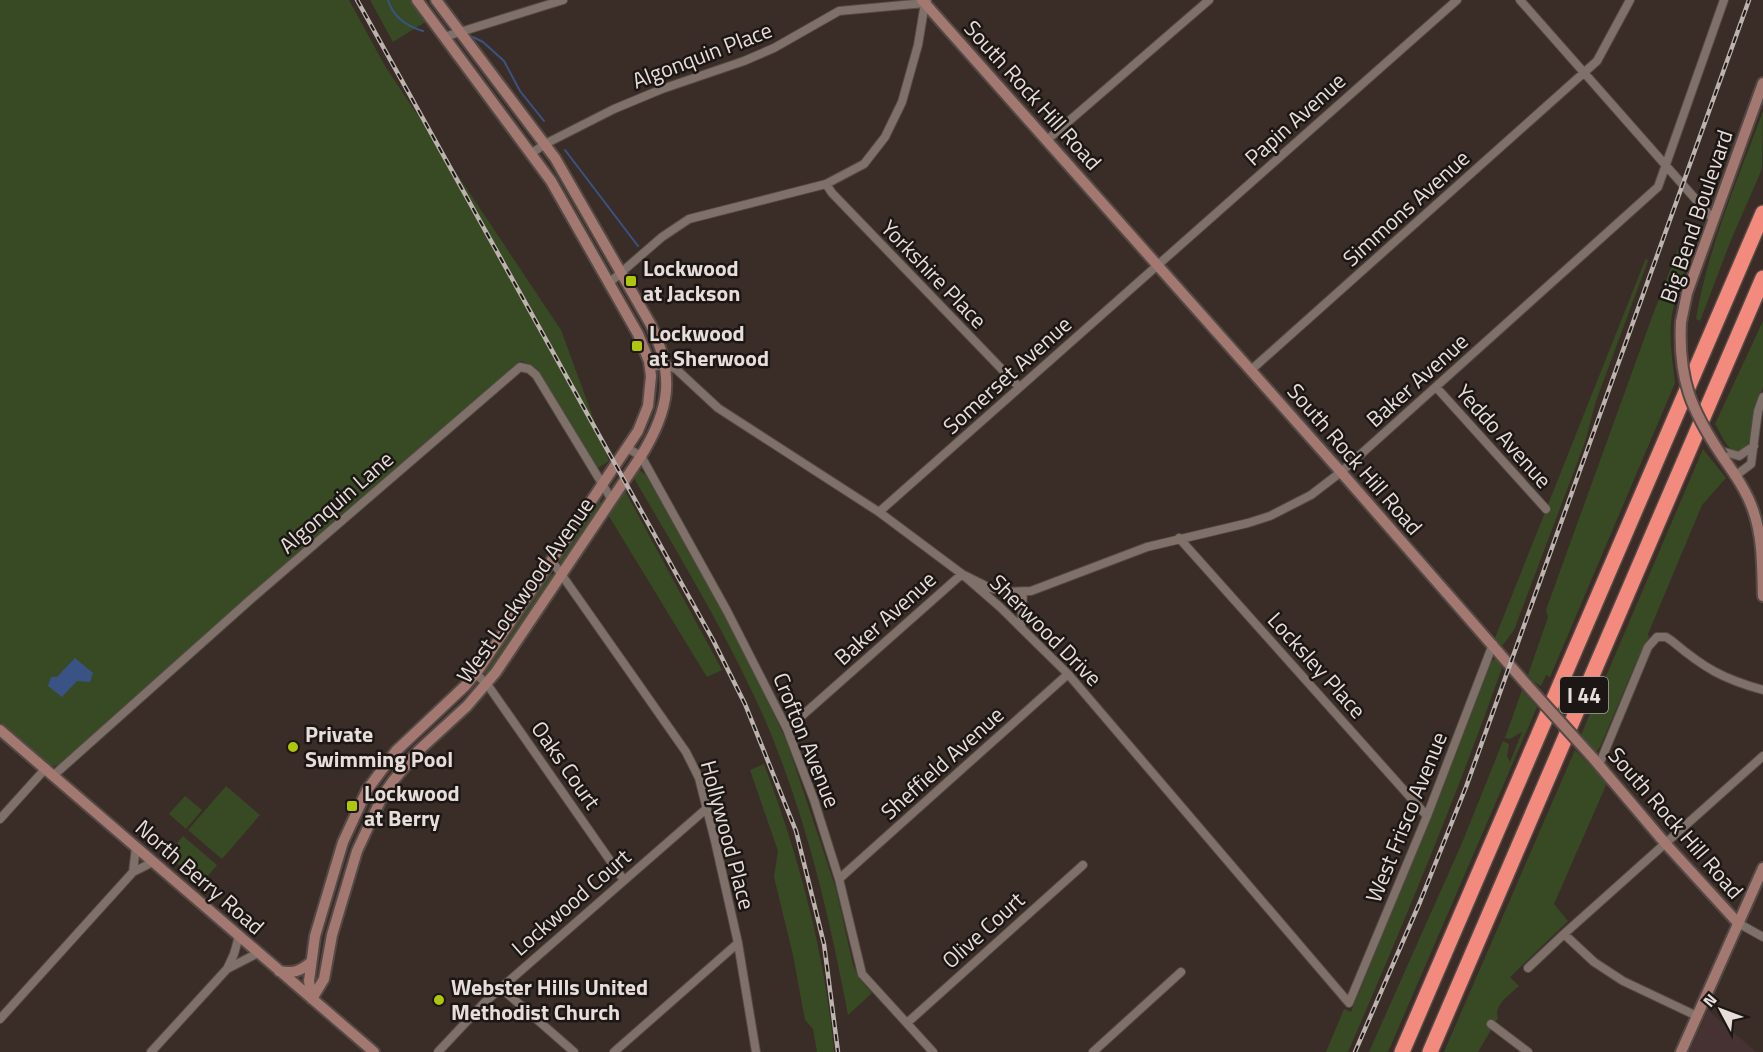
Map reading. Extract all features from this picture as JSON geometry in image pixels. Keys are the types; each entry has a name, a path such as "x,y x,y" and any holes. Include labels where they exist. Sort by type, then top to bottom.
{"highway":[{"name":"I 44","path":"1402,1052 1763,213"},
{"name":"I 44","path":"1430,1052 1763,278"}],"main road":[{"name":"West Lockwood Avenue","path":"312,999 309,981 315,936 343,842 367,790 396,751 475,673 638,431 648,406 650,392 650,367 638,334 551,181 417,0"},
{"name":"West Lockwood Avenue","path":"312,999 324,979 332,935 357,851 383,795 403,768 487,684 641,456 659,424 664,408 666,365 663,351 622,272 564,172 545,144 436,0"},
{"name":"South Rock Hill Road","path":"925,1 1665,843 1738,923"},
{"name":"Big Bend Boulevard","path":"1763,83 1687,293 1681,322 1680,347 1690,402 1704,430 1736,476 1754,512 1761,548 1763,596"},
{"name":"North Berry Road","path":"0,730 375,1052"},
{"path":"352,821 367,828"},
{"path":"1682,1052 1763,868"},
{"path":"326,898 341,903"},
{"path":"279,970 296,972 304,969 311,962"}],"street":[{"path":"444,37 563,0"},
{"path":"1047,140 1209,0"},
{"name":"Papin Avenue","path":"1158,265 1456,0"},
{"path":"1520,0 1713,219"},
{"name":"Simmons Avenue","path":"1251,370 1598,61 1630,0"},
{"name":"Baker Avenue","path":"788,729 962,574 990,588 1005,592 1023,592 1046,586 1121,555 1270,516 1311,495 1341,472 1658,187 1724,0"},
{"path":"609,283 662,237 689,219 826,184 864,164 885,137 902,102 918,45 925,1"},
{"name":"Algonquin Place","path":"532,153 614,109 662,88 744,62 840,11 925,1"},
{"name":"Yorkshire Place","path":"826,184 832,194 1019,387"},
{"name":"Somerset Avenue","path":"879,512 1158,265"},
{"path":"650,367 666,365"},
{"name":"Sherwood Drive","path":"666,365 683,375 718,408 879,512 962,574 1021,627 1068,674 1349,1003"},
{"name":"Algonquin Lane","path":"50,772 516,369 524,367 536,375 612,500"},
{"name":"Yeddo Avenue","path":"1436,387 1546,509"},
{"path":"1736,476 1751,464 1758,411 1763,398"},
{"path":"1719,453 1738,456 1754,446"},
{"path":"627,448 641,456"},
{"name":"Crofton Avenue","path":"641,456 728,610 788,729 814,800 838,879 862,974 933,1052"},
{"name":"Locksley Place","path":"1179,538 1427,816"},
{"name":"Hollywood Place","path":"552,561 686,752 699,778 738,943 756,1052"},
{"path":"1021,627 1023,592"},
{"path":"1596,762 1648,647 1657,637 1666,637 1708,670 1720,676 1763,690"},
{"name":"West Frisco Avenue","path":"1349,1003 1427,816 1492,644"},
{"name":"Oaks Court","path":"475,673 487,684 623,879"},
{"name":"Sheffield Avenue","path":"838,879 1068,674"},
{"path":"1528,968 1763,756"},
{"path":"0,819 50,772"},
{"name":"Lockwood Court","path":"438,1052 501,988 623,879 706,809"},
{"path":"133,872 135,847"},
{"path":"0,1019 133,872 153,862"},
{"name":"Olive Court","path":"907,1023 1083,865"},
{"name":"South Rock Hill Road","path":"1738,923 1763,937"},
{"path":"1564,934 1594,962 1623,981 1697,1016"},
{"path":"151,1052 227,969 239,936"},
{"path":"614,1052 738,943"},
{"path":"227,969 258,953"},
{"path":"1093,1052 1181,972"},
{"path":"501,988 574,1052"},
{"path":"1491,1024 1527,1052"}],"shaded area":[{"path":"1708,1010 1756,1052 1689,1052"}],"green space":[{"path":"0,0 349,0 385,66 561,330 609,461 596,469 537,370 521,361 63,763 55,766 50,765 0,722"},
{"path":"370,0 412,0 427,21 393,42"},
{"path":"1763,111 1762,169 1731,240 1700,321 1696,319 1701,292 1716,239"},
{"path":"1688,238 1696,240 1678,291 1671,322 1675,383 1550,677 1546,675 1541,686 1528,675 1548,617 1546,610 1652,317 1678,249"},
{"path":"1646,258 1648,261 1596,401 1585,442 1514,630 1502,646 1495,638"},
{"path":"1763,321 1763,386 1748,443 1743,451 1739,452 1728,445 1715,424"},
{"path":"1703,449 1726,478 1702,505 1648,634 1649,638 1638,658 1600,747 1597,751 1593,750 1581,735"},
{"path":"639,470 646,475 742,647 787,742 836,889 853,965 860,979 872,993 848,1015 817,873 796,803 771,734 724,636 634,478"},
{"path":"624,489 722,670 707,677 607,513"},
{"path":"599,500 601,507 565,561 560,563 559,558"},
{"path":"550,573 554,576 488,675 485,674 484,669"},
{"path":"1496,658 1500,660 1502,668 1448,813 1348,1052 1326,1052 1344,1009 1351,1012 1449,771 1489,663"},
{"path":"1522,690 1537,707 1388,1052 1369,1052 1462,843 1503,741 1509,744 1507,756 1510,762 1522,732 1510,739 1505,738"},
{"path":"1575,750 1607,783 1554,904 1568,921 1510,977 1519,986 1500,1005 1498,1018 1478,1052 1444,1052"},
{"path":"764,764 777,799 809,906 824,978 834,1052 817,1052 813,1029 805,1020 793,955 774,877 778,851 750,770"},
{"path":"226,786 260,815 222,859 188,830"},
{"path":"185,796 202,810 186,829 169,814"},
{"path":"183,836 217,865 201,884 167,855"}],"water":[{"path":"75,658 93,673 90,682 77,681 62,697 48,686 51,677 57,677"}],"waterway":[{"path":"388,0 393,11 401,20 423,31"},
{"path":"473,37 483,42 504,61 520,91 544,121"},
{"path":"565,150 638,246"}],"railway":[{"path":"357,0 713,640 745,704 796,831 824,944 838,1052"},
{"path":"1355,1052 1420,902 1466,787 1749,0"}],"place":[{"name":"Lockwood at Jackson","path":"631,281"},
{"name":"Lockwood at Sherwood","path":"637,346"},
{"name":"Private Swimming Pool","path":"293,747"},
{"name":"Lockwood at Berry","path":"352,806"},
{"name":"Webster Hills United Methodist Church","path":"439,1000"}]}
